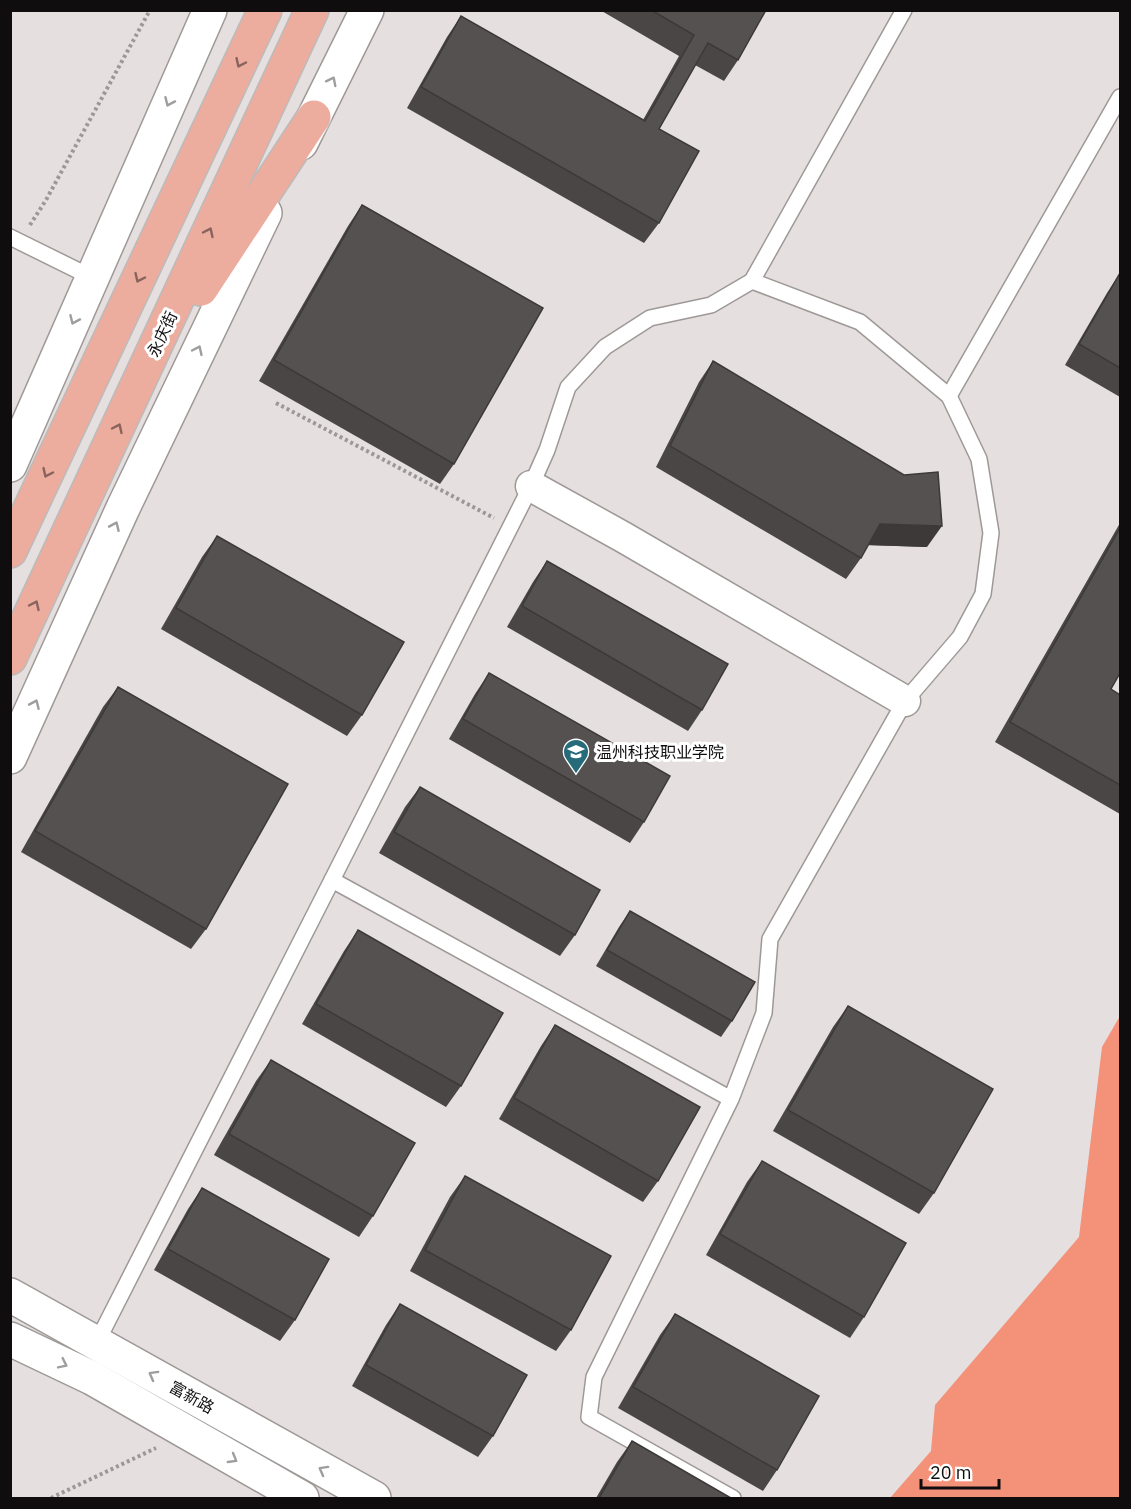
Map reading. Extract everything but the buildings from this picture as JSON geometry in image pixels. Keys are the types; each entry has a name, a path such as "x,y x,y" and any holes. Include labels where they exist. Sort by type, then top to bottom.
{"main road":[{"path":"10,465 210,10"},
{"path":"10,551 265,10"},
{"name":"永庆街","path":"10,658 312,10"},
{"path":"10,757 128,497 243,255 367,10"},
{"path":"136,388 314,117"},
{"name":"富新路","path":"10,1295 374,1498"},
{"name":"富新路","path":"10,1339 92,1378 302,1498"}],"street":[{"path":"531,486 905,701"}],"lane":[{"path":"96,1344 531,486 547,450 568,387 605,347 650,318 711,305 752,281 904,10"},
{"path":"949,396 1120,97"},
{"path":"15,240 93,278"},
{"path":"733,1498 589,1418 594,1377 731,1099 764,1013 770,939 905,701 960,637 983,594 991,533 979,459 949,396 860,322 752,281"},
{"path":"332,880 731,1099"}],"path":[{"path":"15,240 46,200 150,10"},
{"path":"276,403 510,527"},
{"path":"51,1498 159,1447"}],"shaded area":[{"path":"1120,1016 1120,1498 890,1498 931,1451 935,1405 1079,1237 1102,1047"}],"place":[{"name":"温州科技职业学院","path":"576,775"}]}
